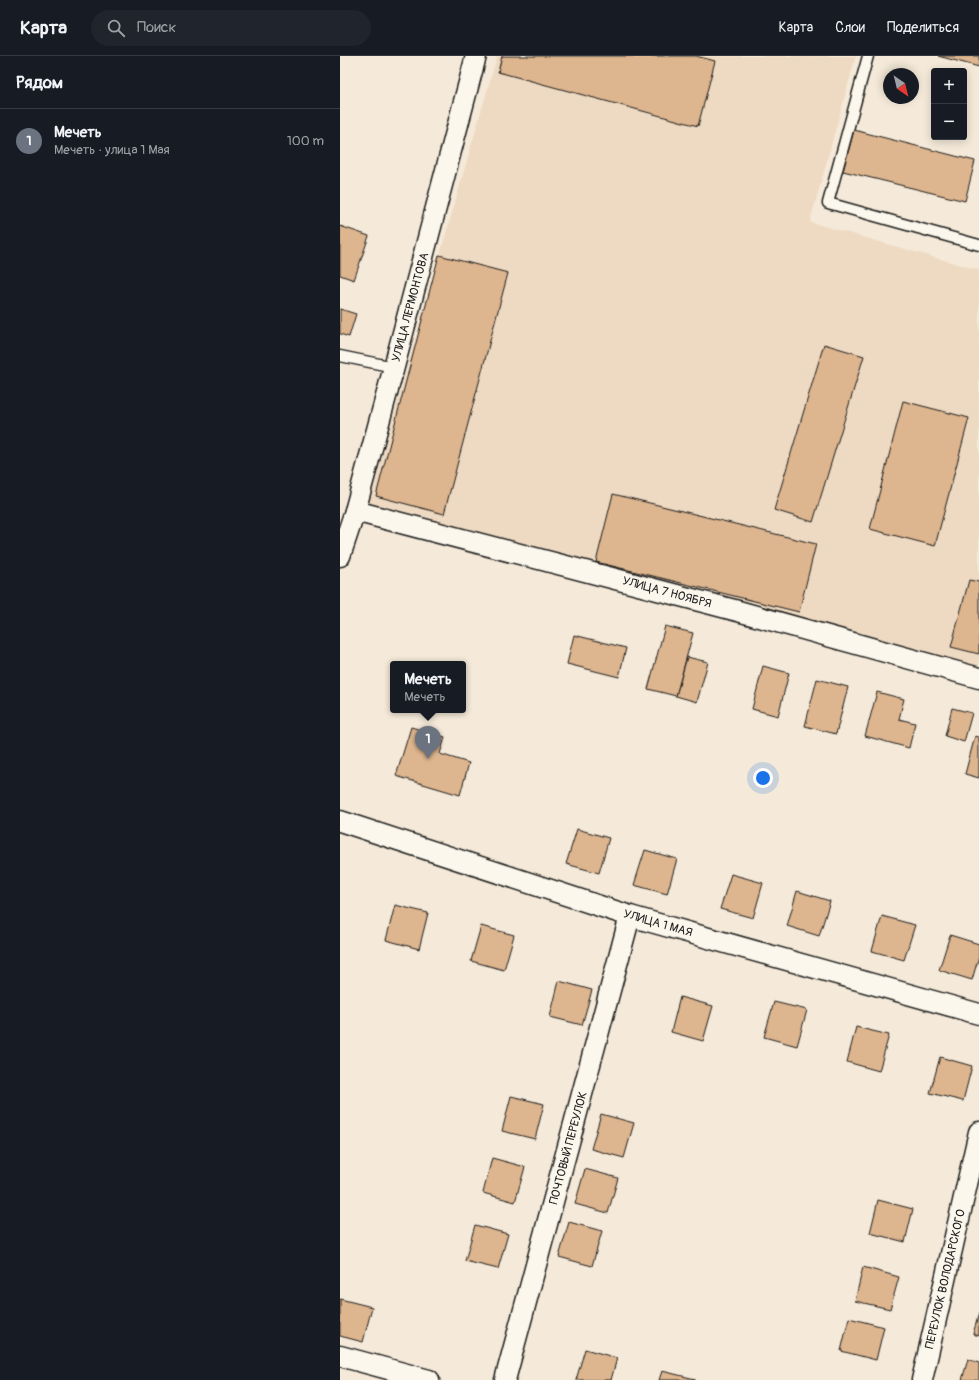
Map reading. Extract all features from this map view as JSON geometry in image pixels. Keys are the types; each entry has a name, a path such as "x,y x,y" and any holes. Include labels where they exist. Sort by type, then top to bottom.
{"street":[{"name":"УЛИЦА ЛЕРМОНТОВА","path":"340,556 355,510 394,367 476,56"},
{"name":"УЛИЦА 7 НОЯБРЯ","path":"355,510 738,611 979,678"},
{"name":"УЛИЦА 1 МАЯ","path":"340,821 630,916 979,1014"},
{"name":"ПОЧТОВЫЙ ПЕРЕУЛОК","path":"505,1380 630,916"},
{"name":"ПЕРЕУЛОК ВОЛОДАРСКОГО","path":"922,1380 979,1132"},
{"path":"340,1356 429,1380"}],"lane":[{"path":"868,56 828,203 979,245"},
{"path":"340,356 394,367"}],"shaded area":[{"path":"497,56 856,56 810,222 979,270 979,667 368,504"}],"building":[{"path":"502,56 696,56 715,61 698,126 498,72"},
{"path":"938,56 979,56 979,67"},
{"path":"854,130 975,161 965,201 843,171"},
{"path":"340,226 369,236 354,280 340,275"},
{"path":"439,255 508,273 444,514 376,496"},
{"path":"340,309 356,314 349,337 340,334"},
{"path":"824,344 864,356 813,522 774,510"},
{"path":"903,401 969,418 935,546 870,529"},
{"path":"613,494 816,544 799,612 596,562"},
{"path":"969,580 979,582 979,654 951,647"},
{"path":"665,626 693,633 676,696 648,689"},
{"path":"574,635 626,648 619,677 567,664"},
{"path":"687,657 708,662 697,702 676,696"},
{"path":"763,666 789,673 778,716 752,709"},
{"path":"817,679 848,687 836,734 805,726"},
{"path":"877,692 904,699 899,719 915,723 909,748 865,736"},
{"path":"952,708 972,713 964,742 945,736"},
{"path":"411,727 445,737 440,754 469,763 460,795 396,776"},
{"path":"975,736 979,737 979,778 965,774"},
{"path":"577,829 609,838 599,873 566,864"},
{"path":"645,850 677,859 667,894 634,885"},
{"path":"731,874 763,883 753,918 720,909"},
{"path":"797,891 830,901 819,936 787,926"},
{"path":"395,905 428,913 419,949 386,940"},
{"path":"882,916 915,925 904,960 872,951"},
{"path":"481,926 514,935 504,970 471,961"},
{"path":"950,935 979,944 979,956 972,980 939,970"},
{"path":"559,981 592,990 582,1025 550,1017"},
{"path":"680,997 713,1006 703,1041 671,1032"},
{"path":"774,1002 807,1010 797,1046 764,1037"},
{"path":"856,1027 889,1035 879,1071 847,1062"},
{"path":"940,1057 972,1066 963,1101 930,1093"},
{"path":"511,1096 544,1104 535,1139 502,1131"},
{"path":"601,1114 634,1123 624,1158 591,1149"},
{"path":"492,1158 525,1167 515,1202 483,1193"},
{"path":"585,1169 618,1178 608,1213 575,1204"},
{"path":"878,1200 913,1209 905,1242 870,1233"},
{"path":"569,1222 602,1231 592,1266 559,1257"},
{"path":"475,1225 508,1234 498,1269 465,1261"},
{"path":"863,1267 899,1277 890,1309 855,1301"},
{"path":"340,1299 372,1307 363,1342 340,1336"},
{"path":"979,1313 979,1336 973,1334"},
{"path":"849,1318 884,1327 876,1360 841,1351"},
{"path":"585,1349 617,1358 611,1380 576,1380"},
{"path":"968,1359 979,1363 979,1380 962,1380"},
{"path":"662,1371 695,1379 695,1380 659,1380"}],"place":[{"name":"Мечеть","path":"428,759"}]}
